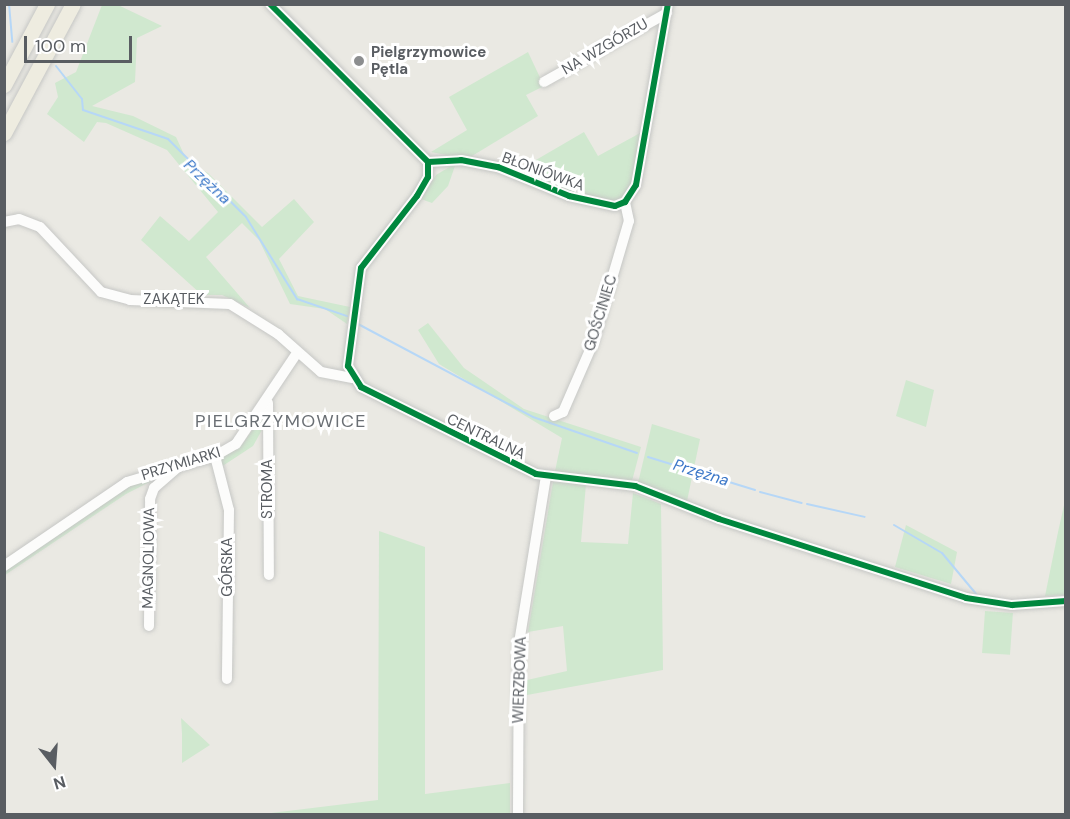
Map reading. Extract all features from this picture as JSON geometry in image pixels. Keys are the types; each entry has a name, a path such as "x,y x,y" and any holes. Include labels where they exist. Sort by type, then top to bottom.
{"highway":[{"path":"4,85 47,4"},
{"path":"4,133 73,4"}],"street":[{"path":"270,4 428,162 428,177 417,196 361,268 348,366 352,378"},
{"path":"625,202 636,185 668,8"},
{"name":"NA WZGÓRZU","path":"544,82 668,8"},
{"name":"BŁONIÓWKA","path":"428,162 487,165 569,196 615,206 625,202"},
{"name":"GOŚCINIEC","path":"554,416 563,412 593,343 628,221 625,202"},
{"name":"ZAKĄTEK","path":"4,222 19,219 40,227 101,292 130,300 230,304 328,375 352,378"},
{"name":"PRZYMIARKI","path":"4,566 127,482 215,456 243,439 268,403 297,353"},
{"name":"CENTRALNA","path":"352,378 360,387 546,476 635,486 719,519 966,598 1012,605 1065,601"},
{"name":"STROMA","path":"268,403 269,574"},
{"name":"GÓRSKA","path":"215,456 229,510 227,679"},
{"name":"MAGNOLIOWA","path":"149,626 151,493 178,467"},
{"name":"WIERZBOWA","path":"518,814 519,643 546,476"}],"green space":[{"path":"102,5 118,5 162,26 137,38 135,82 92,106 133,116 176,137 187,161 208,173 262,227 294,199 314,222 279,259 298,296 350,307 347,324 325,309 290,304 259,240 242,223 206,257 250,308 222,295 202,295 141,240 160,216 189,241 218,212 167,150 106,123 97,122 84,142 47,114 58,97 55,83 76,72"},
{"path":"528,52 544,86 526,95 538,116 467,159 431,152 467,130 449,97"},
{"path":"584,132 598,156 642,132 630,193 617,203 575,195 517,171"},
{"path":"456,163 448,186 432,203 421,199 436,175"},
{"path":"428,323 464,368 524,409 641,447 632,481 555,471 562,438 439,364 418,330"},
{"path":"906,380 934,390 926,427 896,416"},
{"path":"266,411 267,421 253,446 221,467 219,457 243,443"},
{"path":"652,424 700,439 687,501 638,483"},
{"path":"173,470 126,494 5,575 5,569 129,484"},
{"path":"553,482 586,484 581,542 628,544 633,493 661,504 663,670 527,695 527,680 567,671 563,626 528,632"},
{"path":"1065,501 1065,595 1045,596 1058,532"},
{"path":"906,525 957,552 951,584 895,567"},
{"path":"379,531 425,547 425,794 510,783 510,814 263,814 378,800"},
{"path":"985,611 1013,613 1010,655 982,653"},
{"path":"181,718 210,745 182,763 182,734"}],"waterway":[{"name":"Przężna","path":"9,4 12,42"},
{"name":"Przężna","path":"56,66 82,99 83,110 168,139 246,217 297,299 347,316"},
{"name":"Przężna","path":"358,324 533,417 637,453"},
{"name":"Przężna","path":"648,457 755,490"},
{"name":"Przężna","path":"760,492 802,503"},
{"name":"Przężna","path":"807,504 865,517"},
{"name":"Przężna","path":"894,525 942,553 977,595"}],"cycle path":[{"path":"270,4 428,162 428,177 417,196 361,268 348,366 361,387 536,474 635,486 719,519 966,598 1012,605 1066,601"},
{"path":"428,162 461,160 498,167 569,196 615,206 625,202 636,185 668,4"}],"place":[{"name":"Pielgrzymowice Pętla","path":"359,61"}],"district":[{"name":"PIELGRZYMOWICE","path":"281,421"}]}
